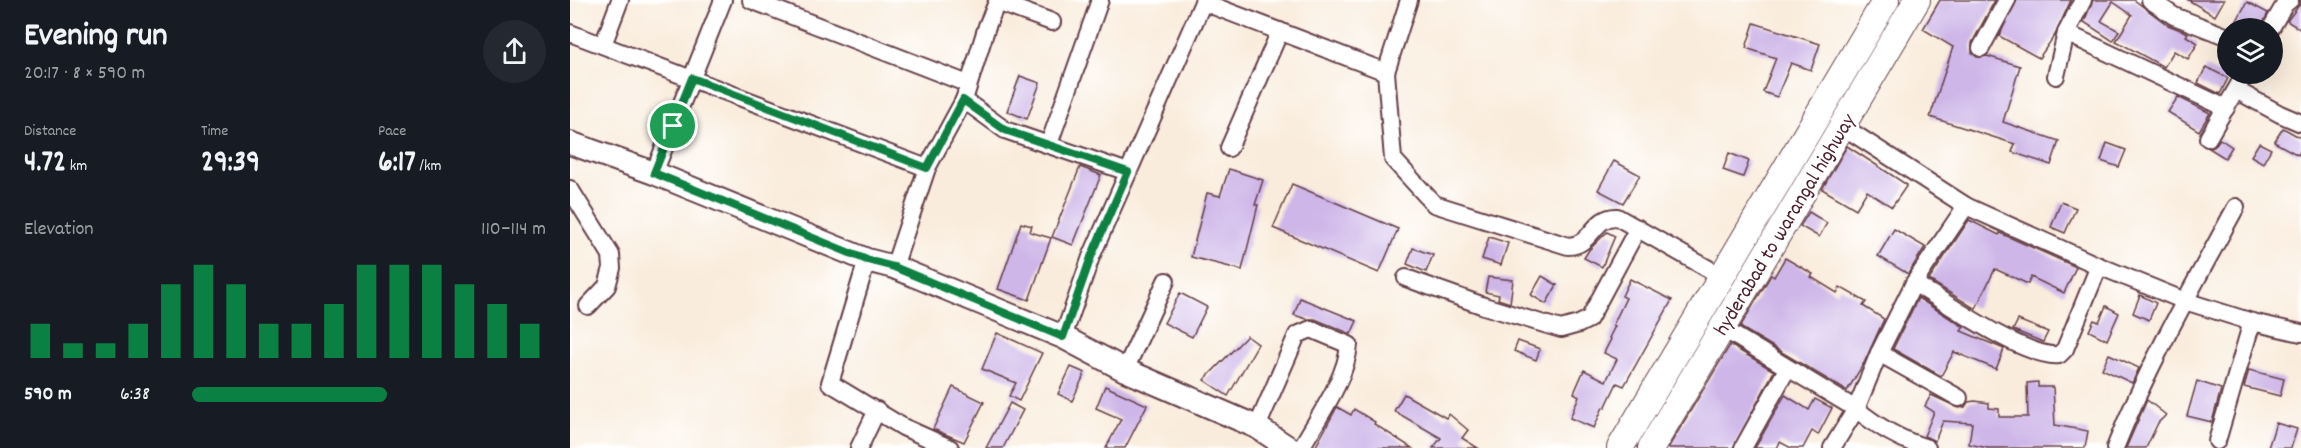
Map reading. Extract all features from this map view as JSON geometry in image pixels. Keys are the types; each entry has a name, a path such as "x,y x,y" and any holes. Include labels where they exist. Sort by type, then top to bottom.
{"main road":[{"path":"1620,448 1886,0"},
{"name":"hyderabad to warangal highway","path":"1651,448 1917,0"}],"street":[{"path":"603,45 620,0"},
{"path":"654,173 723,0"},
{"path":"752,0 966,92 1005,130 1128,172"},
{"path":"1049,144 1100,0"},
{"path":"1409,0 1386,72 1393,159 1434,204 1568,246 1582,244 1601,222 1610,217 1617,217 1721,276"},
{"path":"1981,48 2007,0"},
{"path":"2056,76 2066,33 2083,0"},
{"path":"2150,0 2174,16 2217,33"},
{"path":"894,267 927,168 966,92 998,1 1052,22"},
{"path":"1063,337 1091,257 1204,1 1386,72"},
{"path":"2276,18 2285,1"},
{"path":"1229,148 1280,32"},
{"path":"570,33 927,168"},
{"path":"2066,33 2226,108"},
{"path":"2208,138 2240,84"},
{"path":"2236,90 2301,123"},
{"path":"1842,126 1966,206 2099,266 2185,301 2301,333"},
{"path":"570,143 654,173 867,260 894,267 1063,337 1125,370 1257,427 1289,448"},
{"path":"570,189 610,255 612,268 607,286 588,306"},
{"path":"1832,448 1856,409 1879,353 1914,284 1966,206"},
{"path":"2115,448 2130,411 2185,301 2236,207"},
{"path":"1406,278 1484,306 1561,329 1589,319 1638,228"},
{"path":"867,260 830,383 903,427 950,448"},
{"path":"1914,284 2004,338 2049,356 2059,356 2065,349 2099,266"},
{"path":"1125,370 1166,280"},
{"path":"2217,441 2252,321"},
{"path":"1722,328 1856,409 1873,423 1905,441 1927,448"},
{"path":"1257,427 1297,334 1311,329 1349,345 1348,360 1301,448"},
{"path":"1879,353 1959,398"},
{"path":"1743,448 1787,369"},
{"path":"859,448 878,410"}],"building":[{"path":"1940,0 1995,0 1972,43 1972,53 1977,57 1987,56 2020,66 2003,122 2059,141 2051,165 2012,152 2015,144 1930,117 1953,47 1923,29"},
{"path":"2017,0 2071,0 2055,35 2039,58 1999,36"},
{"path":"2093,0 2134,0 2168,25 2188,33 2186,36 2198,43 2188,59 2174,51 2164,67 2116,41 2132,15 2113,2 2101,21 2119,31 2113,41 2084,22"},
{"path":"2188,0 2224,0 2215,16"},
{"path":"2300,0 2301,30 2287,21 2300,4"},
{"path":"2247,2 2268,13 2266,18 2238,18"},
{"path":"1754,23 1820,44 1811,70 1791,63 1777,97 1763,92 1776,58 1746,48"},
{"path":"2206,67 2217,72 2217,84 2225,84 2220,94 2198,83"},
{"path":"1020,76 1040,83 1027,119 1007,111"},
{"path":"2178,97 2210,113 2199,131 2168,112"},
{"path":"2283,128 2301,138 2301,150 2298,155 2274,142"},
{"path":"2220,139 2232,147 2225,158 2209,148 2214,147"},
{"path":"2107,143 2126,150 2119,167 2101,161"},
{"path":"2259,143 2271,149 2263,163 2251,156"},
{"path":"1847,146 1907,185 1892,207 1867,191 1856,209 1822,189"},
{"path":"1729,153 1749,161 1743,177 1723,170"},
{"path":"1614,161 1640,175 1623,203 1598,190"},
{"path":"1080,167 1101,175 1073,245 1052,237"},
{"path":"1229,169 1263,180 1255,205 1258,205 1242,270 1191,257 1207,193 1220,196"},
{"path":"1292,184 1398,229 1379,273 1273,228"},
{"path":"2061,202 2076,208 2065,233 2051,227"},
{"path":"1809,212 1827,223 1819,237 1800,226"},
{"path":"1969,220 2076,267 2064,293 2031,277 2028,284 1995,269 1974,308 1929,280"},
{"path":"1021,223 1032,226 1030,232 1051,238 1029,300 998,289"},
{"path":"1894,229 1925,247 1908,274 1878,256"},
{"path":"1607,232 1615,236 1602,267 1584,258"},
{"path":"1489,237 1508,243 1501,265 1482,259"},
{"path":"1413,248 1433,255 1426,272 1407,264"},
{"path":"1785,258 1813,274 1811,277 1837,293 1840,287 1866,302 1863,306 1884,319 1864,363 1847,391 1740,327 1771,275 1774,277"},
{"path":"1542,276 1557,285 1546,304 1531,295"},
{"path":"1488,277 1513,280 1510,303 1498,299 1499,295 1485,292"},
{"path":"1630,279 1672,300 1624,386 1617,383 1594,428 1570,418 1579,396 1574,393 1584,370 1606,381 1617,359 1604,353 1611,339 1609,338 1615,326 1613,325 1626,298 1622,296"},
{"path":"1180,293 1207,307 1192,337 1164,323"},
{"path":"2140,295 2156,303 2149,320 2133,313"},
{"path":"1300,298 1357,321 1351,334 1315,319 1294,315"},
{"path":"1918,298 1964,327 1961,331 2004,349 1996,369 1954,352 1941,376 1893,349"},
{"path":"2106,306 2119,313 2107,340 2089,331 2094,320 2099,322"},
{"path":"2018,320 2048,332 2043,342 2013,330"},
{"path":"997,333 1042,353 1019,401 1009,396 1016,383 982,369"},
{"path":"1247,336 1258,344 1228,396 1204,380"},
{"path":"1518,341 1540,349 1536,360 1514,351"},
{"path":"1730,345 1774,371 1733,448 1668,448"},
{"path":"2109,354 2139,368 2132,383 2102,369"},
{"path":"1071,367 1085,373 1072,401 1058,394"},
{"path":"2249,370 2284,379 2280,396 2244,387"},
{"path":"2197,381 2221,389 2212,422 2187,416"},
{"path":"2038,382 2038,387 2053,387 2055,425 2088,431 2085,448 1988,448 1969,444 1972,423 1943,421 1935,441 1924,436 1934,412 1925,406 1931,395 1959,408 1965,407 1968,402 1975,401 1989,403 1989,408 1999,409 1999,417 2028,417 2027,383"},
{"path":"1105,386 1147,405 1125,448 1106,448 1121,419 1096,408"},
{"path":"953,387 984,402 964,442 933,429"},
{"path":"1404,394 1446,418 1449,414 1468,430 1462,438 1478,448 1433,448 1441,438 1394,411"},
{"path":"1785,395 1809,410 1815,399 1832,408 1818,435 1812,431 1803,448 1791,448 1780,442 1777,448 1755,448"},
{"path":"2147,400 2166,415 2158,423 2146,448 2126,448"},
{"path":"1010,403 1023,410 1003,448 986,448"},
{"path":"1337,407 1351,415 1354,409 1412,448 1315,448"},
{"path":"2276,423 2297,429 2291,448 2268,448"}],"route":[{"path":"692,78 927,168 963,100 1005,130 1128,172 1091,257 1063,337 894,267 867,260 654,173 673,126 692,78"}]}
